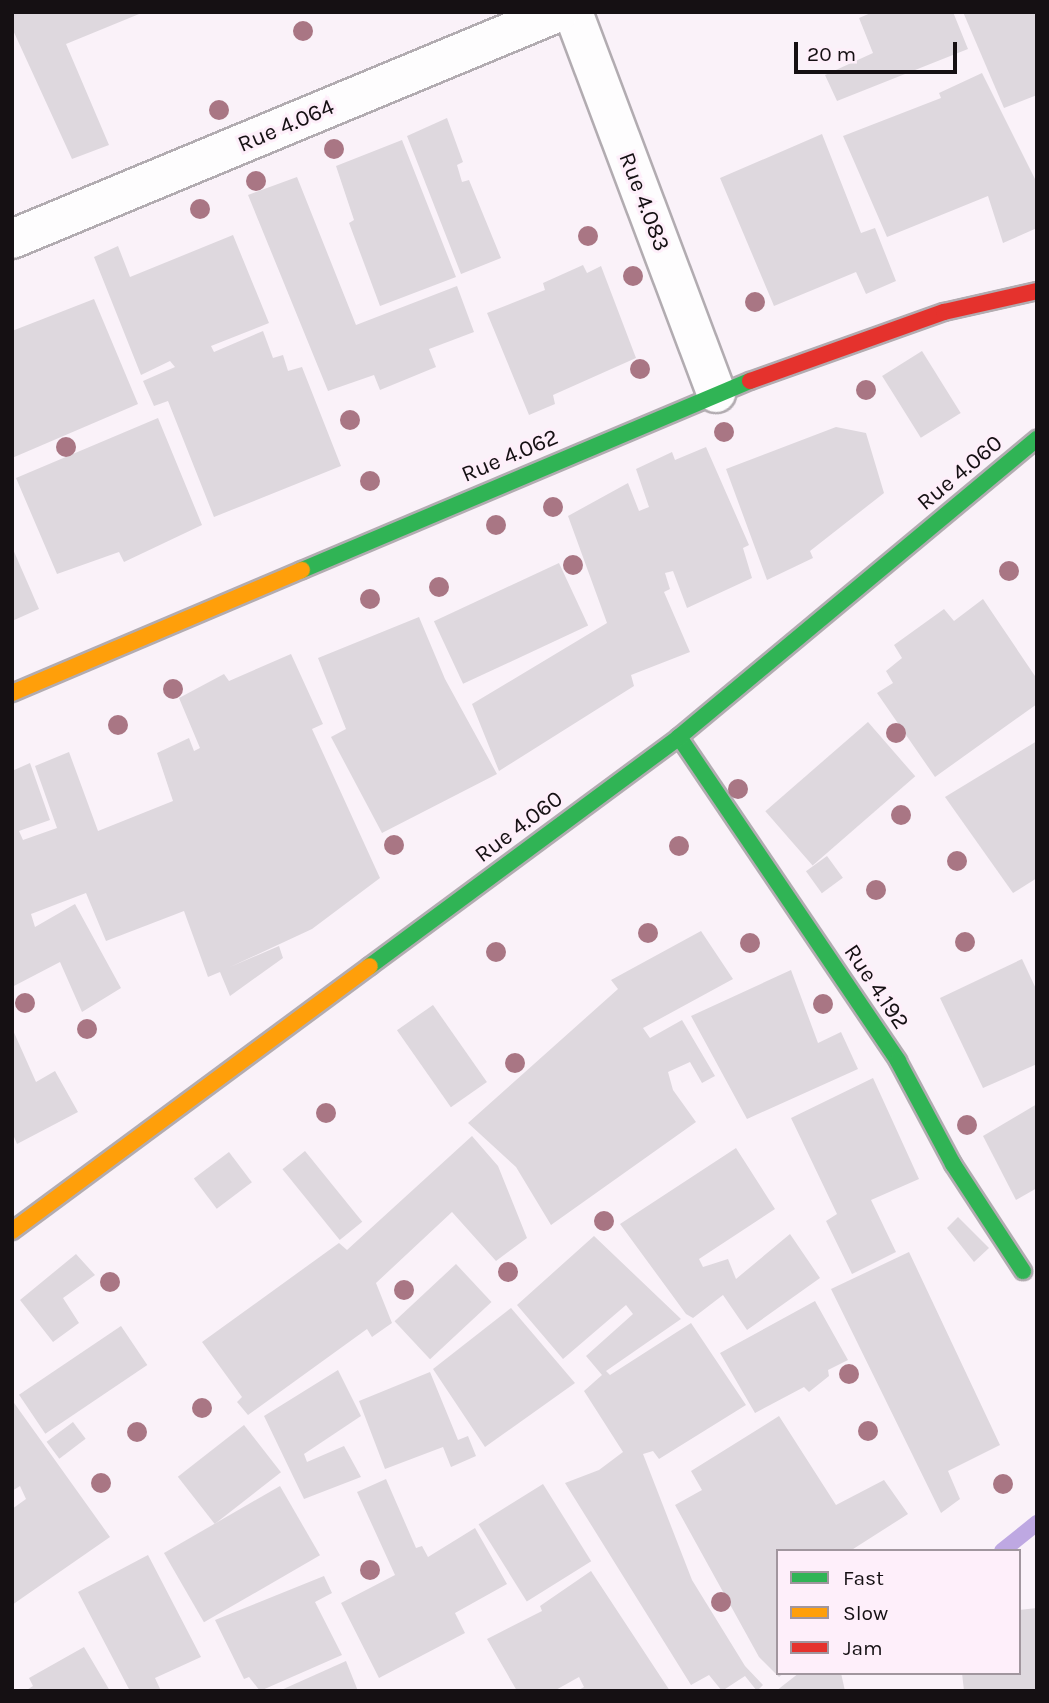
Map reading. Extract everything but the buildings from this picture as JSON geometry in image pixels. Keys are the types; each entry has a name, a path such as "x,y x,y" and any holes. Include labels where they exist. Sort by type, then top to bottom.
{"street":[{"name":"Rue 4.064","path":"12,239 559,12"},
{"name":"Rue 4.083","path":"573,12 716,393"},
{"name":"Rue 4.062","path":"12,693 716,393 944,312 1037,291"},
{"name":"Rue 4.060","path":"12,1230 679,737 1037,439"},
{"name":"Rue 4.192","path":"679,737 898,1061 953,1164 1023,1271"}],"waterway":[{"path":"1004,1549 1037,1523"}],"traffic: fast":[{"path":"302,570 750,381"},
{"path":"370,966 679,737 1037,439"},
{"path":"679,737 898,1061 953,1164 1023,1271"}],"traffic: slow":[{"path":"12,693 302,570"},
{"path":"12,1231 370,966"}],"traffic: jam":[{"path":"750,381 944,312 1037,291"}]}
